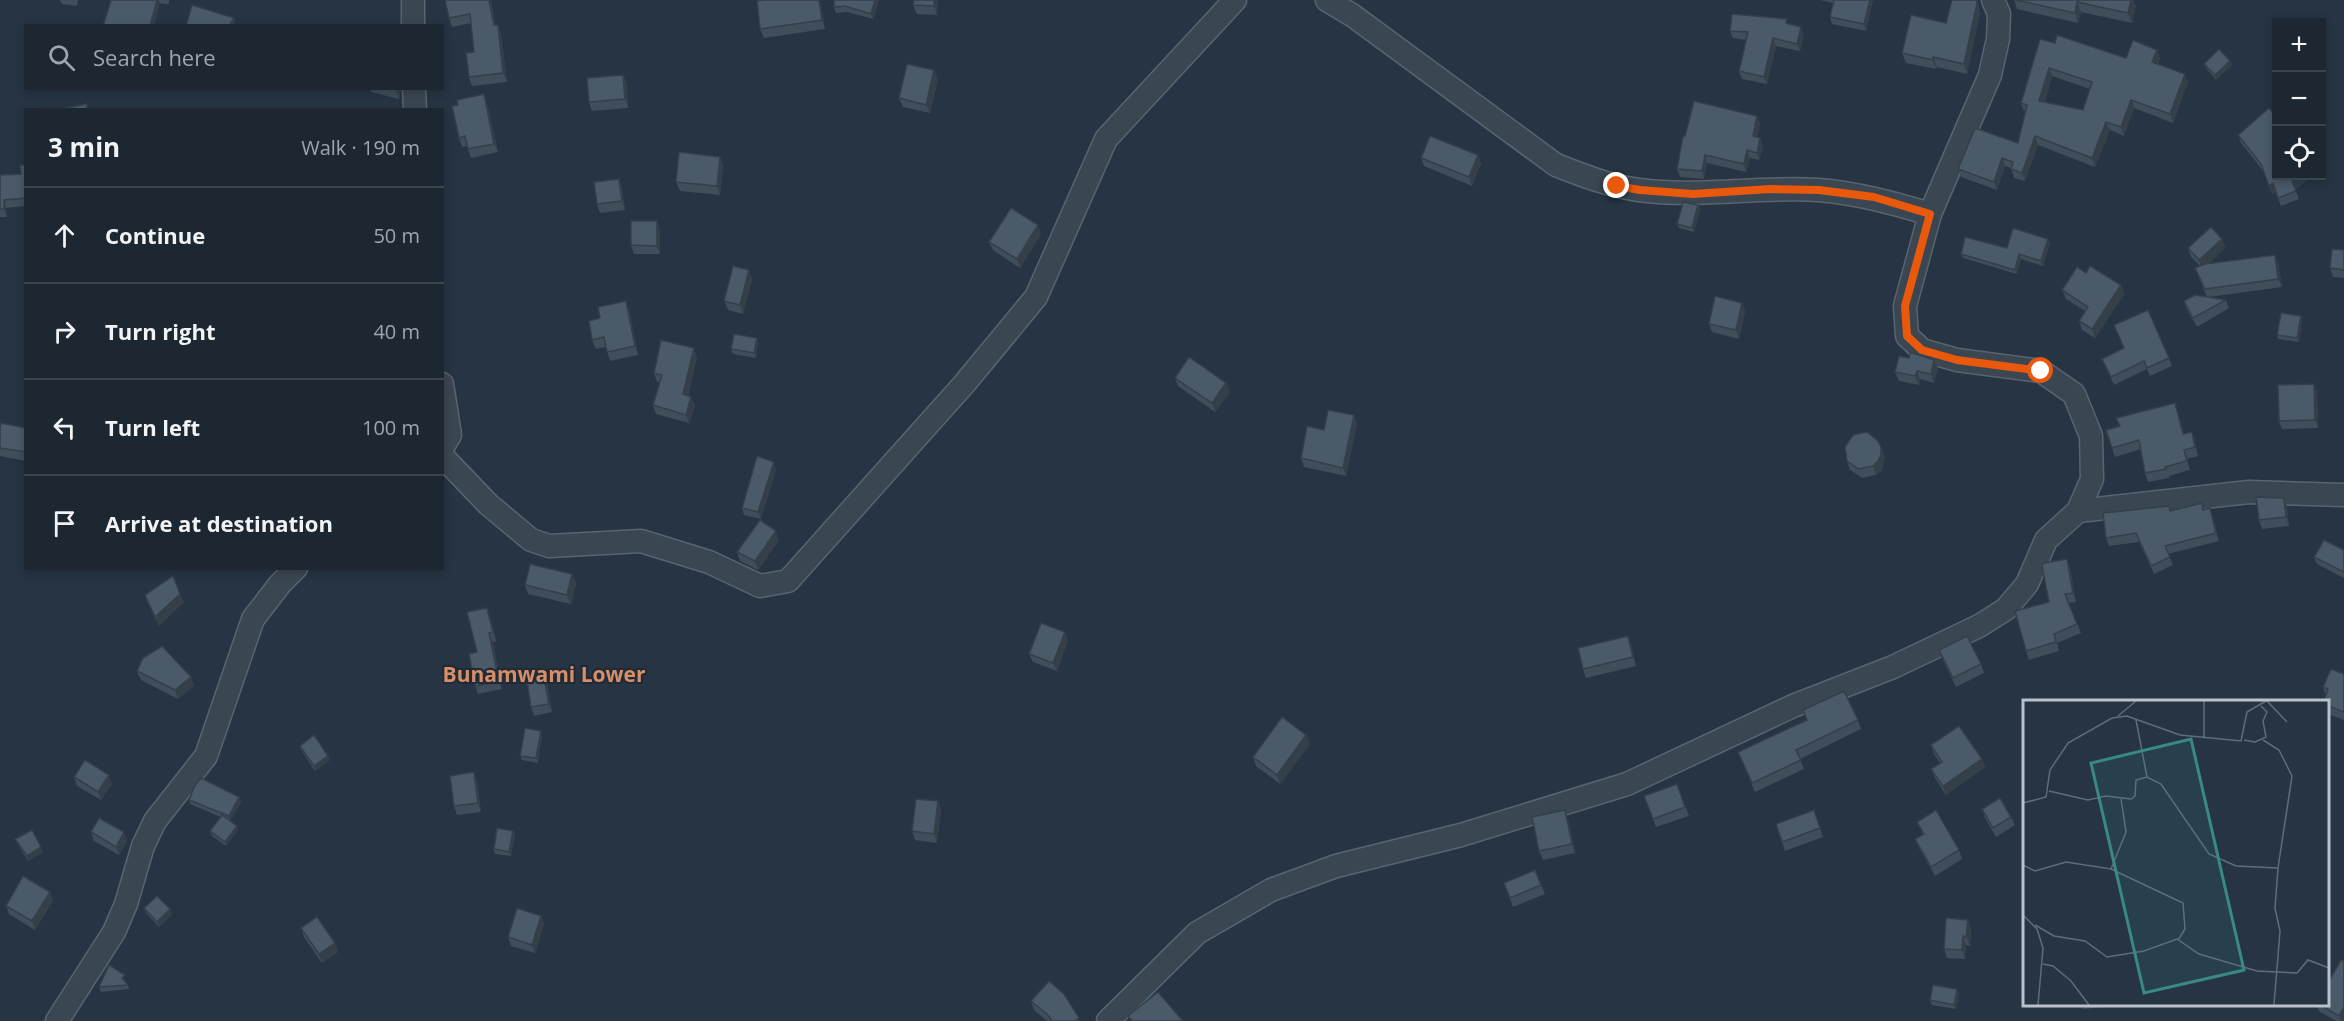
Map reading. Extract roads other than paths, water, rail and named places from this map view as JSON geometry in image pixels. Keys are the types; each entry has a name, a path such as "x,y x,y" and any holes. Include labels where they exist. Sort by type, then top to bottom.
{"street":[{"path":"413,0 413,24"},
{"path":"444,458 488,504 531,540 549,546 641,541 709,562 760,586 788,581 965,383 1036,297 1106,139 1235,0"},
{"path":"1327,0 1352,15 1557,165 1595,181 1640,190 1693,194 1770,189 1819,190 1874,197 1930,214"},
{"path":"1108,1021 1197,933 1271,890 1336,866 1461,835 1627,784 1793,706 1893,667 1979,626 2006,609 2027,584 2046,540 2078,511 2092,479 2091,436 2074,394 2041,371 1957,360 1922,350 1907,336 1905,306 1930,214 1990,75 1998,39 1999,14 1993,0"},
{"path":"414,90 415,108"},
{"path":"444,397 450,435 444,445"},
{"path":"2078,511 2249,492 2344,495"},
{"path":"57,1021 114,932 126,904 143,846 155,821 206,756 253,619 294,570"}],"district":[{"name":"Bunamwami Lower","path":"544,675"}]}
